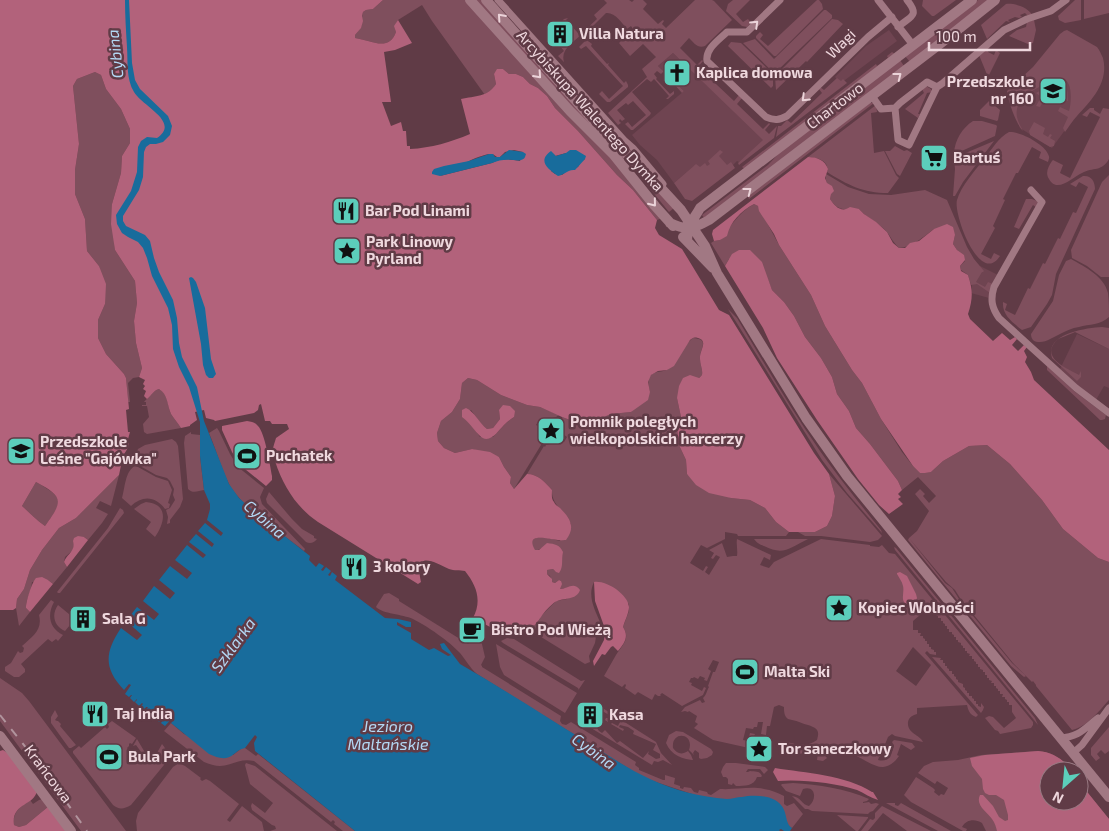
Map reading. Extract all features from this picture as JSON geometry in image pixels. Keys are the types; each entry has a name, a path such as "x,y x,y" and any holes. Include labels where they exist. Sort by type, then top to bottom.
{"street":[{"name":"Arcybiskupa Walentego Dymka","path":"470,0 570,111 614,155 670,223 717,273"},
{"name":"Arcybiskupa Walentego Dymka","path":"486,0 608,136 668,195 681,210 707,250"},
{"path":"498,0 633,148 664,186 668,195"},
{"name":"Wagi","path":"780,0 747,32 727,32 708,51 706,56 707,61 766,117 773,120 779,120 787,116 868,37 892,17"},
{"path":"878,0 913,45"},
{"path":"898,27 913,15 913,7 907,0"},
{"name":"Chartowo","path":"687,241 691,226 700,208 972,0"},
{"name":"Chartowo","path":"691,226 709,220 995,0"},
{"path":"937,87 927,82 896,108 898,140 909,145 937,87 1006,29 1026,19 1051,11 1066,0"},
{"path":"872,96 882,109 896,108"},
{"path":"1031,190 1042,202 994,287 991,295 992,304 999,318 1076,388 1109,413"},
{"path":"681,210 700,208"},
{"path":"709,220 704,233 707,250 717,273 806,418 847,476 1109,797"},
{"path":"670,223 691,226"},
{"path":"1060,738 1078,734 1107,711"},
{"path":"1073,753 1082,745 1107,711"},
{"name":"Krańcowa","path":"0,736 71,831"}],"shaded area":[{"path":"0,0 383,0 373,9 363,12 361,28 355,35 355,38 377,43 388,42 394,37 396,32 394,26 398,20 412,43 384,52 391,102 382,102 391,126 401,122 403,131 406,131 407,146 410,146 410,149 441,144 470,134 461,99 485,94 493,88 496,84 494,74 497,69 503,69 509,74 523,77 547,96 555,108 633,190 657,220 655,228 659,235 682,249 719,310 729,315 814,453 829,474 835,496 832,516 827,526 815,532 789,532 776,522 765,508 750,500 709,493 696,485 687,474 686,460 679,445 677,428 681,417 677,398 679,386 683,378 690,375 699,378 702,375 700,356 703,341 698,338 690,340 674,366 651,375 648,382 650,392 648,400 631,412 611,414 597,420 573,421 540,407 527,405 501,395 477,380 468,378 462,383 460,399 452,412 441,421 437,433 438,441 444,448 455,453 472,449 490,452 499,457 511,477 510,483 514,489 527,474 538,477 547,484 552,490 554,503 569,519 571,531 566,540 535,538 533,544 535,550 539,550 547,543 559,546 563,552 561,570 559,573 553,569 547,570 547,574 552,579 552,582 561,581 560,589 575,586 580,590 576,596 555,602 535,625 525,626 522,629 492,628 473,618 478,600 477,594 473,582 465,571 451,570 426,560 420,566 421,582 418,584 318,522 297,503 278,470 273,454 276,438 289,429 287,424 272,424 270,421 265,421 261,404 254,413 215,421 206,418 204,410 195,412 197,420 190,426 181,428 171,414 166,397 162,391 157,390 147,399 144,396 146,391 143,389 145,386 143,384 145,380 139,377 142,368 136,343 134,321 137,303 135,281 115,250 111,224 112,204 121,173 122,156 130,143 130,129 121,109 106,89 101,75 95,72 77,79 73,86 79,144 75,170 75,194 85,219 87,251 99,266 106,284 105,304 98,320 98,338 106,354 126,378 129,409 126,410 128,432 130,432 129,446 123,456 119,475 76,518 59,528 42,550 30,570 24,589 17,599 16,608 13,610 0,610","holes":["514,150 523,152 520,161 509,159 495,161 440,176 478,157 490,154 500,157 505,152","566,153 585,159 578,167 562,175 551,171 555,156","36,482 52,492 58,500 55,511 45,526 22,506"]},
{"path":"383,0 466,0 605,151 662,218 657,220 633,190 555,108 547,96 523,77 509,74 503,69 494,74 496,84 492,91 485,95 422,5 398,20 395,26 396,32 394,37 388,42 377,43 355,38 361,26 363,12 373,9"},
{"path":"475,0 481,0 609,142 674,208 669,212 634,169 597,134"},
{"path":"604,0 629,0 632,2 634,0 643,0 647,4 643,9 658,24 663,20 662,24 666,28 695,0 714,1 732,20 705,46 694,44 689,38 680,48 697,65 702,60 698,67 734,101 739,95 742,98 737,104 763,129 769,123 765,130 769,134 777,126 774,138 739,165 738,163 763,140 673,53 658,66 684,91 682,93 663,72 661,74 657,71 654,74 656,79 670,94 674,91 674,94 666,99 669,96 655,80 651,82 647,79 632,92 651,113 650,115 631,130 625,124 628,122 632,127 646,115 633,101 628,105 626,103 617,110 625,119 622,121 620,119 621,123 618,125 608,113 647,77 642,69 656,57 643,44 630,56 619,43 633,29 631,26 627,29 615,16 606,13 586,33 582,34 568,46 563,57 564,62 558,56 564,51 560,46 572,34 561,22 568,18 566,20 578,33 582,33 597,19 594,15 607,3"},
{"path":"733,0 750,0 736,14 743,22 748,19 751,23 747,27 742,26 726,11 728,4"},
{"path":"817,0 822,4 823,9 776,56 756,38 760,32 763,35 760,39 768,46"},
{"path":"923,0 956,0 932,16 922,6"},
{"path":"978,0 990,0 910,62 905,56"},
{"path":"1075,0 1081,0 1081,20 1065,23 1059,20 1058,16"},
{"path":"1084,0 1109,0 1109,13 1084,19"},
{"path":"1006,4 1021,6 1032,15 1028,16 1025,13 1020,15 1022,17 1008,20 1010,22 1006,21 987,39 981,25"},
{"path":"824,10 832,15 832,18 775,73 743,43 755,39 774,59"},
{"path":"832,19 838,20 843,24 807,62 776,90 776,75"},
{"path":"1034,20 1036,30 1033,43 1028,44 1009,36 1017,30 1026,27 1027,22"},
{"path":"889,30 897,41 841,83 835,77 866,46"},
{"path":"1067,30 1098,48 1103,58 1104,75 1098,90 1065,132 1063,128 1068,117 1058,111 1060,107 1069,111 1071,95 1068,83 1061,78 1054,79 1035,89 1023,98 1017,110 1017,119 1023,131 1013,112 1007,91 1033,67 1060,34"},
{"name":"Przedszkole nr 160","path":"1073,34 1073,119 1052,148 1020,128 1010,100"},
{"path":"587,40 607,64 609,63 608,65 624,83 626,81 628,85 610,102 607,102 599,94 602,91 609,99 623,86 586,46 581,49 579,47"},
{"path":"731,42 741,43 773,74 773,86 771,88 728,46"},
{"path":"990,47 988,52 994,55 996,50 1000,53 988,77 979,55"},
{"path":"892,52 895,54 745,169 742,167 876,64 877,66 888,58 887,56"},
{"path":"673,53 766,141 733,165 702,177 694,166 674,183 657,160 632,135 684,91 658,66"},
{"path":"900,60 904,66 705,219 702,215 768,165 783,149"},
{"path":"95,72 101,75 106,89 121,109 130,129 130,143 122,156 121,173 112,204 115,250 135,281 137,303 134,321 136,343 142,368 139,377 133,378 128,383 130,402 128,402 124,374 106,354 98,338 98,320 105,304 99,266 87,251 85,219 75,194 75,170 79,144 73,86 77,79"},
{"path":"837,78 841,81 843,79 847,83 776,137 778,126 781,126 787,120 791,123 822,93 819,89 820,87 824,90"},
{"path":"1058,81 1066,85 1068,101 1055,95 1052,101 1045,98 1040,107 1036,106 1041,97 1036,93"},
{"path":"926,86 932,92 927,93 918,118 905,109 924,93 922,89"},
{"path":"989,101 1000,110 997,121 980,116 980,110"},
{"path":"870,103 874,103 749,199 748,195"},
{"path":"876,105 877,112 871,113 874,153 884,151 899,178 888,193 871,192 849,184 827,172 827,165 822,160 808,157"},
{"path":"1090,108 1094,108 1100,114 1103,108 1109,109 1109,159 1100,168 1086,171 1061,185 1056,185 1048,177 1049,166 1053,160 1063,165 1060,173 1070,178 1100,117 1090,112 1087,117 1082,115"},
{"path":"973,121 982,121 996,125 995,136 955,154 956,144 960,135"},
{"path":"1034,122 1045,128 1043,134 1048,137 1050,134 1052,135 1050,138 1055,141 1054,146 1050,147 1030,135 1029,131"},
{"path":"1009,132 1037,142 1046,150 1049,158 1048,162 1039,158 1041,152 1032,147 1003,199 1005,200 993,226 995,228 981,254 991,259 994,253 1000,256 992,263 984,262 977,256 964,232 959,219 957,200 973,172 999,140"},
{"path":"994,141 963,182 955,196 953,196 954,160 956,157"},
{"path":"895,146 912,153 900,176 897,174 885,151 890,151"},
{"path":"720,150 723,152 719,156 727,165 731,162 735,168 692,201 685,199 674,183 696,164 700,167 705,163 707,166 710,164 708,161"},
{"path":"808,157 820,160 827,166 825,178 834,191 830,199 834,204 841,209 850,207 859,209 887,232 893,243 899,248 905,248 910,243 919,241 934,229 947,224 953,227 955,235 953,244 964,255 965,260 960,266 961,271 968,275 971,286 972,299 968,314 970,319 993,341 1002,333 1010,340 1015,337 1017,339 1012,345 1018,351 1024,345 1027,347 1024,351 1027,357 1025,362 1034,380 1109,450 1109,562 1098,558 1063,529 1042,500 1010,464 987,445 969,446 943,461 931,472 920,473 913,466 881,419 862,383 825,326 811,295 779,245 758,206 754,204 745,210 733,222 727,236 714,241 713,230"},
{"path":"826,174 848,187 869,194 891,195 925,190 947,200 967,247 984,271 976,282 985,287 988,282 993,284 990,293 977,284 971,285 968,275 961,270 960,266 965,261 953,244 955,235 934,229 913,244 899,248 884,229 859,209 843,209 833,203 830,199"},
{"path":"1109,175 1109,277 1101,277 1087,266 1072,258 1071,250 1102,182"},
{"path":"1083,176 1088,176 1092,179 1095,189 1056,274 1052,295 1031,327 1022,330 1006,314 1003,307 1003,302 1007,304 1005,310 1015,315 1028,288 1030,289 1043,263 1045,264 1058,238 1060,239 1073,212 1076,213 1088,187 1079,182 1076,187 1070,184"},
{"path":"1026,199 1037,201 1037,208 1033,205 1019,229 1014,227"},
{"path":"754,204 758,206 779,245 811,295 825,326 862,383 881,419 913,466 920,473 931,472 943,461 969,446 987,445 1010,464 1042,500 1063,529 1098,558 1109,562 1109,700 1083,726 1072,730 1033,681 1013,663 955,590 909,538 917,531 929,511 915,494 920,489 925,494 923,496 929,503 936,496 918,477 902,490 898,481 856,428 849,411 837,394 832,377 821,358 805,337 784,302 772,290 768,280 729,259 725,266 711,243 720,240 739,216"},
{"path":"739,250 750,250 762,262 772,290 784,302 805,337 821,358 832,377 837,394 849,411 856,428 898,481 902,490 898,494 901,497 898,499 903,504 889,514 879,505 858,479 777,358 763,328 725,266 732,254"},
{"path":"1071,259 1098,277 1106,287 1109,317 1099,323 1076,327 1047,341 1035,341 1031,334 1053,301 1059,275 1066,261"},
{"path":"980,266 998,275 989,298 971,293 973,276"},
{"path":"728,309 737,318 820,451 882,533 847,493 822,460"},
{"path":"1102,327 1109,328 1109,349 1075,332 1058,339 1077,331"},
{"path":"1077,334 1109,349 1109,388 1104,386 1096,400 1060,369"},
{"path":"693,338 702,340 703,345 700,355 702,375 677,398 681,417 677,428 679,445 686,460 687,474 731,498 750,500 765,508 776,522 789,532 786,536 738,536 737,534 725,532 725,539 707,548 701,545 690,563 703,571 706,566 708,567 705,572 709,575 720,557 716,555 713,559 711,558 714,553 709,550 722,543 727,557 737,556 737,539 771,555 770,560 764,557 760,565 769,568 774,562 821,539 879,547 882,545 889,553 895,554 1033,722 1031,728 1000,734 985,718 993,717 1004,728 1016,718 1012,712 1012,705 1009,705 1005,697 1002,697 1003,694 1000,694 994,683 991,683 992,681 978,667 972,656 969,656 970,654 956,640 952,632 949,632 947,626 941,621 941,618 938,618 932,607 929,607 929,604 927,604 927,609 913,621 913,630 918,630 918,633 921,633 920,636 923,636 927,644 929,644 929,647 936,652 936,655 930,654 927,651 925,653 978,715 976,717 972,715 967,705 917,708 917,714 909,719 908,726 923,742 892,734 888,737 878,760 882,761 889,757 894,746 892,742 894,740 912,743 915,747 911,750 901,744 897,755 899,756 898,758 885,767 876,766 851,753 834,747 828,748 823,753 827,758 823,761 817,760 818,752 799,754 789,752 790,749 787,747 787,742 799,745 810,744 817,740 818,732 816,728 788,719 785,715 784,707 779,705 774,707 770,726 767,726 766,735 761,734 763,722 758,722 757,727 753,729 746,728 743,740 748,741 750,733 755,734 749,748 713,740 694,728 698,724 695,722 697,716 689,711 681,712 685,707 700,700 702,703 705,702 703,698 719,662 713,660 708,669 711,671 707,681 700,676 698,679 691,678 689,682 702,691 704,687 706,688 703,695 682,706 662,693 661,696 655,694 652,700 638,692 635,695 625,688 625,684 622,687 604,676 626,638 623,627 629,611 629,604 594,582 591,592 594,608 600,622 595,643 589,656 590,662 585,664 533,632 522,629 525,626 532,627 537,623 541,616 556,601 567,599 565,588 560,589 561,581 552,582 547,574 547,570 553,569 556,572 542,548 534,550 532,544 535,538 560,541 571,524 556,504 552,490 538,477 527,474 544,446 564,442 567,437 563,434 562,417 573,421 597,420 611,414 631,412 650,392 648,382 650,376 672,366","holes":["913,647 931,665 916,686 896,671"]},
{"path":"1051,353 1053,358 1063,366 1079,375 1081,371 1081,377 1077,381 1052,358"},
{"path":"1047,366 1074,391 1106,415 1105,419 1100,420 1047,370"},
{"path":"468,378 477,380 501,395 559,415 539,420 536,425 538,426 541,445 514,489 510,483 511,477 499,457 472,449 455,453 444,448 438,441 437,433 441,421 452,412 460,399 462,383","holes":["471,410 487,429 493,428 500,419 499,410 514,417 493,437 480,437 471,424 463,417"]},
{"path":"159,389 165,394 171,414 181,428 147,434 144,432 143,424 149,417 147,406 142,405 146,405 146,402 144,402 153,392"},
{"path":"503,405 510,406 515,411 514,417 490,438 486,439 479,435 462,417 462,410 466,408 487,429 493,428 500,419 499,410"},
{"path":"247,421 257,425 265,442 272,476 272,480 266,486 240,465 222,430 222,426"},
{"path":"217,428 238,467 264,488 260,497 262,504 305,549 304,551 263,520 235,493 226,478 209,433"},
{"path":"191,432 191,434 200,435 200,456 204,490 196,492 188,489 184,443 185,436"},
{"path":"172,439 178,446 183,499 170,523 167,524 166,510 170,508 175,500 173,495 174,489 167,478 156,475 142,467 137,460 136,454 138,449 145,445"},
{"path":"135,466 168,481 172,490 168,503 170,504 169,508 165,509 153,499 140,500 131,506 122,498 127,476"},
{"path":"829,474 882,536 878,540 870,542 805,536 798,532 815,532 827,526 832,516 835,496"},
{"path":"119,475 111,506 100,501 96,508 108,514 88,540 84,537 74,545 73,550 65,557 64,562 67,567 53,584 48,580 32,582 26,605 30,612 19,626 16,608 17,599 24,589 30,570 42,550 59,528 76,518"},
{"path":"36,482 52,492 58,500 56,510 45,526 22,506"},
{"path":"269,492 292,519 302,529 314,536 316,540 312,543 306,542 267,503 266,499"},
{"path":"146,502 159,506 162,510 163,520 155,537 146,529 151,522 134,509"},
{"path":"120,508 124,513 60,593 58,593 108,528"},
{"path":"78,536 88,540 67,567 64,562 65,559 72,550 74,538"},
{"path":"909,538 1012,663 1026,676 1024,677 1011,666 908,540"},
{"path":"754,539 808,539 782,551 759,544"},
{"path":"894,547 1035,718 1038,725 895,550"},
{"path":"900,572 907,576 916,594 915,603 911,606 907,605 903,600 903,586 897,574"},
{"path":"42,577 53,584 30,612 26,608 33,583 36,578"},
{"path":"594,582 604,583 616,589 625,597 629,607 623,627 626,636 623,645 618,651 613,646 611,647 605,655 602,654 594,666 593,661 604,640 605,633 595,601"},
{"path":"389,593 468,644 477,638 481,640 485,657 481,665 482,667 561,716 560,721 562,724 566,725 571,722 636,762 635,765 639,770 663,780 665,780 665,775 675,778 674,784 680,786 680,788 691,788 694,792 698,793 699,790 711,795 720,789 759,788 769,790 784,796 784,804 787,806 794,803 803,814 792,828 742,799 713,801 644,778 477,674 455,648 431,630 413,619 383,611 376,607 384,594"},
{"path":"51,600 54,602 50,612 52,625 63,635 58,641 56,639 52,642 48,639 21,664 25,672 19,677 14,677 5,671 5,667 11,663 18,651 20,653 23,652 24,648 22,646 36,633 40,620 39,615"},
{"path":"58,605 75,619 65,631 58,626 55,620 54,616"},
{"path":"507,638 514,639 581,681 585,680 579,690 501,641"},
{"path":"496,644 577,693 565,713 504,675 500,667"},
{"path":"932,657 941,658 940,660 943,660 949,671 952,671 958,682 963,684 969,696 972,696 974,701 976,701 976,704 981,707 981,703 984,707 981,713"},
{"path":"0,678 22,693 29,701 126,831 81,831 0,721"},
{"path":"601,707 656,742 661,753 672,765 663,760 654,761 652,765 591,728 586,719 581,718 582,716 588,716 593,727 595,725 602,733 605,730 617,743 620,741 643,758 649,751 648,754 656,759 660,758 660,754 653,750 656,744 633,734 634,731 628,727 620,725 619,727 624,729 623,731 611,724 618,726 620,722 610,718 608,722 605,720 609,715 604,712 600,712 599,716 598,712"},
{"path":"55,710 58,716 55,720 61,724 60,726 76,745 71,748 69,748 51,723 51,717"},
{"path":"112,721 136,738 127,748 137,762 144,756 136,745 133,746 137,739 147,756 157,753 162,744 167,754 164,765 131,805 122,808 117,808 113,805 73,753 79,746 81,748 105,727 107,729 109,727 108,724"},
{"path":"171,723 184,734 233,755 242,748 256,756 258,754 355,831 343,831 334,824 333,820 331,822 254,761 245,760 220,766 204,762 164,731"},
{"path":"1109,727 1109,751 1105,754 1101,750 1097,754 1100,758 1096,761 1091,755 1091,748"},
{"path":"676,731 683,732 711,749 712,755 701,759 699,758 699,753 695,750 694,755 689,750 689,740 682,736 676,738 673,742 673,748 676,752 680,753 688,751 693,760 674,754 666,743 669,735"},
{"path":"3,750 11,755 37,791 32,800 16,813 14,825 19,827 26,825 49,806 67,831 0,831 0,751"},
{"path":"1038,751 1057,757 1063,761 1039,761 1039,811 1089,811 1089,794 1109,819 1109,831 986,831 982,823 974,820 964,824 962,827 967,829 963,831 911,802 904,795 916,777 933,788 934,792 939,796 941,794 944,795 948,788 937,781 935,784 918,773 924,766 933,762 958,760 981,755"},
{"path":"1038,751 1058,757 1063,761 1039,761 1039,811 1089,811 1089,794 1109,819 1109,831 997,831 993,820 980,805 979,799 980,795 983,795 993,806 999,817 1005,821 1008,820 1008,815 1004,800 996,795 985,793 982,779 972,766 970,758"},
{"path":"179,763 201,778 202,781 206,779 210,781 239,804 227,820 230,822 242,806 262,822 264,831 137,831 136,821 138,813 173,767"},
{"path":"246,763 255,766 337,831 270,831 276,829 275,826 252,810 251,806 252,803 265,813 273,803 250,784"},
{"path":"726,763 765,767 768,770 764,774 760,769 748,769 746,772 757,772 762,776 757,777 749,785 736,786 733,783 732,785 728,784 728,779 723,777 721,772"},
{"path":"775,768 838,778 873,792 878,800 857,790 839,785 808,781 778,781 773,772"},
{"path":"793,783 841,790 869,799 863,803 879,804 868,814 812,811 805,809 792,796 809,806 814,797 811,789 803,789 800,796 786,791 781,785"},
{"path":"42,799 49,806 26,825 19,827 14,825 14,816 20,807 30,800 33,804"},
{"path":"886,803 895,803 898,806 901,803 951,831 938,831"},
{"path":"882,806 931,831 907,831 883,813 868,831 861,831 870,819 873,820 875,818 875,813"},
{"path":"837,815 868,817 868,818 856,831"}],"water":[{"name":"Jezioro Maltańskie","path":"125,0 129,0 132,63 135,80 140,89 168,116 172,126 170,135 163,142 150,144 146,147 143,177 139,190 123,216 123,221 126,226 145,235 150,241 159,272 173,300 182,357 197,387 204,421 229,484 239,498 310,556 309,560 316,567 319,563 324,566 321,570 323,571 326,567 331,571 328,575 330,576 332,572 337,576 335,580 385,618 411,622 411,627 406,627 397,622 397,625 411,633 411,639 429,650 434,648 448,656 451,655 442,649 440,644 444,643 460,664 650,779 678,790 707,797 727,799 759,796 775,800 785,811 789,825 792,828 790,831 781,829 780,831 355,831 255,751 254,743 257,737 255,735 245,748 231,756 225,758 216,757 209,754 171,723 174,720 172,718 165,726 161,723 162,719 159,722 156,719 157,715 154,718 151,715 152,711 149,714 145,711 148,707 144,710 140,707 142,703 139,706 135,702 137,699 134,702 130,698 132,695 129,697 125,694 131,685 129,684 124,690 112,674 109,660 109,652 121,628 137,640 142,635 126,621 137,607 154,620 159,614 143,601 154,586 170,599 175,593 159,580 170,566 187,579 192,573 175,560 187,545 203,558 206,555 189,542 196,534 212,547 214,544 198,531 205,523 221,536 223,533 207,520 210,504 204,490 200,456 200,422 189,387 173,349 172,325 168,308 152,276 143,248 138,242 122,233 117,224 116,215 131,191 137,172 138,147 141,141 147,137 157,138 163,132 165,126 158,114 138,97 131,87 128,70"},
{"path":"509,150 523,152 526,154 525,157 520,160 499,160 440,176 432,174 434,169 489,154 500,157"},
{"path":"570,150 576,150 586,156 585,159 575,170 570,170 558,176 548,168 544,161 545,158 551,151 556,156"},
{"path":"191,277 196,282 205,308 211,359 216,374 213,378 209,378 206,375 203,365 189,278"}],"railway":[{"path":"0,715 39,764 87,831"}],"place":[{"name":"Villa Natura","path":"560,34"},
{"name":"Kaplica domowa","path":"677,73"},
{"name":"Przedszkole nr 160","path":"1053,91"},
{"name":"Bartuś","path":"934,158"},
{"name":"Bar Pod Linami","path":"346,211"},
{"name":"Park Linowy Pyrland","path":"347,251"},
{"name":"Pomnik poległych wielkopolskich harcerzy","path":"551,431"},
{"name":"Przedszkole Leśne \"Gajówka\"","path":"21,451"},
{"name":"Puchatek","path":"247,456"},
{"name":"3 kolory","path":"354,567"},
{"name":"Kopiec Wolności","path":"839,608"},
{"name":"Sala G","path":"83,619"},
{"name":"Bistro Pod Wieżą","path":"472,630"},
{"name":"Malta Ski","path":"745,672"},
{"name":"Taj India","path":"95,714"},
{"name":"Kasa","path":"590,715"},
{"name":"Tor saneczkowy","path":"759,749"},
{"name":"Bula Park","path":"109,757"}],"water label":[{"name":"Cybina","path":"115,54"},
{"name":"Cybina","path":"265,519"},
{"name":"Szklarka","path":"233,645"},
{"name":"Cybina","path":"594,751"}]}
